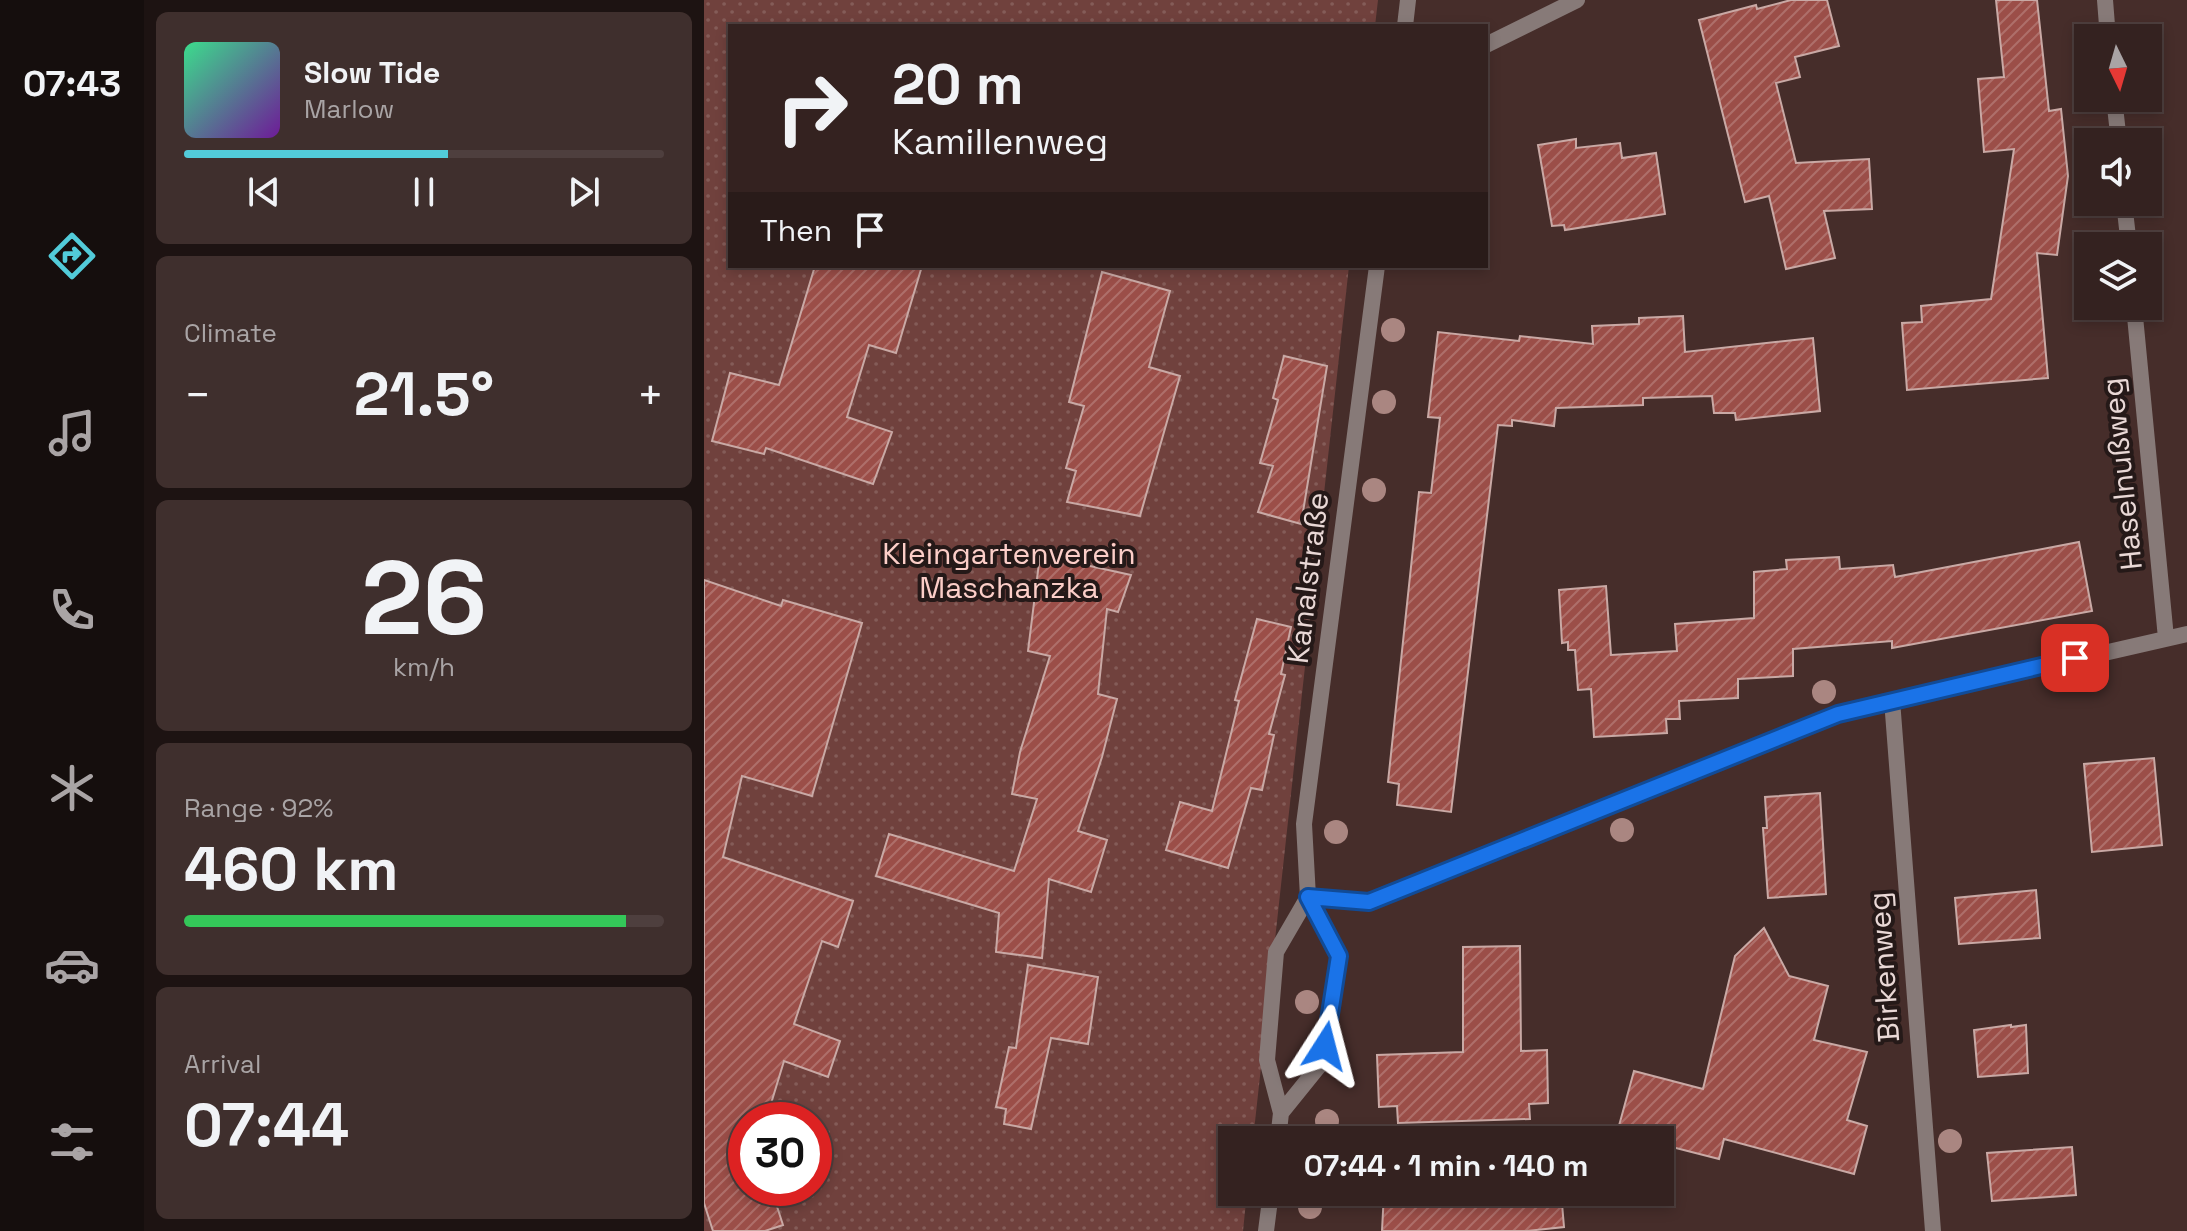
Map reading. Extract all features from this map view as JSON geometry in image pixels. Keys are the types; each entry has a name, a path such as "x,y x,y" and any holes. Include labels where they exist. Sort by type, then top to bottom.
{"street":[{"path":"1405,24 1408,0"},
{"path":"1488,44 1577,0"},
{"path":"2105,0 2107,24"},
{"name":"Kanalstraße","path":"1281,1113 1323,1061 1339,956 1308,897 1304,824 1377,268"},
{"name":"Haselnußweg","path":"2135,320 2166,638"},
{"path":"1280,1126 1281,1113 1267,1060 1276,952 1308,897 1369,902 1838,714 2187,634"},
{"name":"Birkenweg","path":"1892,700 1933,1231"},
{"path":"1266,1231 1269,1206"}],"green space":[{"name":"Kleingartenverein Maschanzka","path":"704,0 1378,0 1375,24 728,24 728,268 1349,268 1255,1126 1218,1126 1218,1206 1246,1206 1243,1231 704,1231"}],"building":[{"path":"1791,0 1827,0 1839,46 1795,57 1800,77 1776,83 1796,163 1869,159 1872,209 1824,211 1835,258 1786,269 1769,196 1745,202 1699,20 1756,5 1757,9"},
{"path":"1996,0 2037,0 2049,111 2061,109 2068,176 2057,255 2037,253 2048,378 1907,390 1902,323 1922,322 1921,306 1991,299 2014,149 1984,152 1978,79 2004,77"},
{"path":"1576,139 1576,148 1620,143 1622,158 1656,153 1665,214 1565,230 1564,225 1552,226 1538,145"},
{"path":"814,268 921,268 896,353 869,345 847,417 892,432 873,484 766,448 764,454 712,441 730,373 779,385"},
{"path":"1102,272 1170,291 1149,367 1180,376 1140,516 1067,502 1076,471 1066,468 1084,406 1069,402"},
{"path":"1683,316 1685,352 1813,338 1820,411 1736,420 1735,413 1714,413 1712,396 1643,398 1643,405 1556,408 1554,426 1512,420 1512,426 1498,425 1451,812 1397,805 1399,784 1388,782 1419,492 1431,493 1440,418 1428,417 1438,332 1519,341 1520,336 1593,344 1592,326 1639,324 1639,318"},
{"path":"1284,356 1327,366 1301,524 1258,512 1273,466 1260,463 1278,400 1273,398"},
{"path":"2079,542 2092,611 1892,648 1892,641 1793,649 1793,676 1738,679 1738,698 1679,701 1680,719 1666,719 1667,733 1594,737 1591,689 1578,690 1575,650 1568,650 1568,642 1562,643 1559,590 1606,586 1611,655 1677,651 1675,624 1754,618 1754,572 1787,569 1786,560 1839,557 1840,569 1893,565 1895,577"},
{"path":"1040,555 1131,575 1118,612 1107,609 1098,694 1117,699 1078,831 1107,840 1091,892 1049,879 1042,958 996,952 999,913 876,876 889,834 1014,871 1037,799 1012,794 1020,752 1050,656 1028,651"},
{"path":"704,580 781,606 783,600 862,623 812,796 742,776 723,857 853,901 838,947 822,941 794,1024 840,1041 828,1077 784,1061 771,1102 728,1102 728,1206 777,1206 783,1225 765,1231 713,1231 704,1203"},
{"path":"1257,619 1291,627 1281,674 1285,675 1269,734 1274,735 1262,790 1251,788 1228,868 1166,850 1180,802 1212,811 1239,701 1235,700"},
{"path":"2154,758 2162,845 2092,852 2084,764"},
{"path":"1820,793 1826,894 1768,898 1763,828 1767,828 1765,797"},
{"path":"2036,890 2040,938 1959,944 1955,898"},
{"path":"1764,928 1789,976 1828,986 1814,1040 1867,1052 1847,1120 1867,1126 1854,1174 1724,1139 1719,1159 1674,1148 1674,1126 1619,1126 1634,1071 1703,1089 1735,956"},
{"path":"1520,946 1521,1051 1547,1050 1548,1103 1529,1104 1530,1119 1398,1123 1397,1106 1379,1107 1377,1055 1463,1052 1463,947"},
{"path":"1028,965 1098,977 1088,1044 1051,1038 1031,1129 1004,1124 1006,1109 996,1107 1009,1047 1016,1048"},
{"path":"2026,1025 2028,1073 1978,1077 1974,1030"},
{"path":"2072,1147 2076,1195 1992,1201 1987,1153"},
{"path":"1383,1206 1562,1206 1564,1227 1527,1231 1382,1231"}],"route":[{"path":"1325,1046 1339,956 1308,897 1369,902 1838,714 2075,658"}]}
